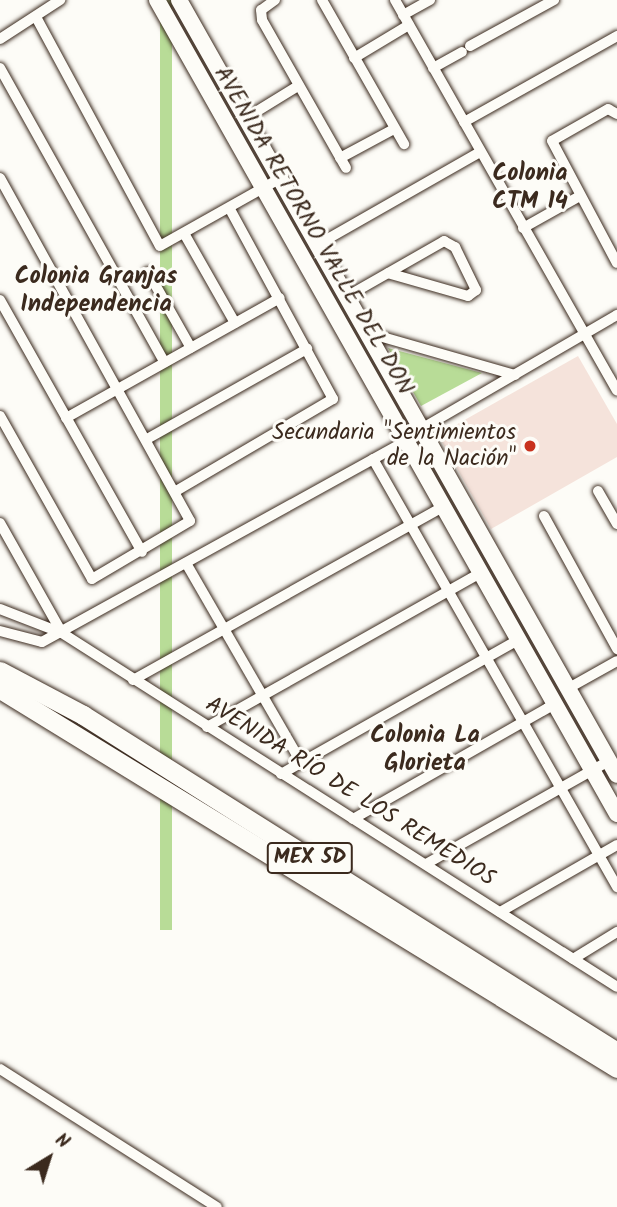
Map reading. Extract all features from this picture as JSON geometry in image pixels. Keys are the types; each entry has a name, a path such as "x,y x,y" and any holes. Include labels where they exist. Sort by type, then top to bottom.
{"highway":[{"name":"MEX 5D","path":"0,671 83,715 617,1052"},
{"name":"MEX 5D","path":"0,688 617,1068"}],"street":[{"path":"0,39 60,0"},
{"name":"AVENIDA RETORNO VALLE DEL DON","path":"157,0 617,814"},
{"name":"AVENIDA RETORNO VALLE DEL DON","path":"179,0 613,768"},
{"path":"275,0 261,10 262,20 343,163 394,129"},
{"path":"322,0 404,144"},
{"path":"395,0 617,390"},
{"path":"354,58 430,0"},
{"path":"433,68 554,0"},
{"path":"36,17 156,242 164,246 279,178"},
{"path":"464,122 617,36"},
{"path":"0,68 164,362"},
{"path":"246,118 298,86"},
{"path":"617,114 608,109 552,141 580,195 613,246 617,263"},
{"path":"317,245 480,152"},
{"path":"0,178 176,491 190,521 142,552 89,576 0,416"},
{"path":"523,228 580,195"},
{"path":"176,491 332,402 307,349 230,209"},
{"path":"185,234 235,323"},
{"path":"346,297 388,274 448,242 476,290 468,296 388,274"},
{"path":"148,272 191,348"},
{"path":"66,418 280,298"},
{"path":"0,300 142,552"},
{"path":"421,429 617,315"},
{"path":"365,332 515,375"},
{"path":"147,439 307,349"},
{"path":"0,631 33,643 62,633 406,441"},
{"path":"373,459 617,887"},
{"path":"598,491 617,524"},
{"path":"133,680 443,507"},
{"path":"544,516 617,649"},
{"path":"0,523 62,633"},
{"path":"186,563 301,762"},
{"path":"207,727 480,572"},
{"path":"0,610 62,633"},
{"name":"AVENIDA RÍO DE LOS REMEDIOS","path":"62,633 617,987"},
{"path":"281,774 518,640"},
{"path":"567,690 617,661"},
{"path":"353,819 555,704"},
{"path":"426,864 592,770 613,768"},
{"path":"500,912 617,845"},
{"path":"573,959 617,932"},
{"path":"0,1069 217,1207"}],"shaded area":[{"name":"Secundaria \"Sentimientos de la Nación\"","path":"578,356 617,424 617,457 491,529 438,435"}],"green space":[{"path":"160,0 172,0 172,930 160,930"},
{"path":"388,348 482,373 421,406"}],"place":[{"name":"Secundaria \"Sentimientos de la Nación\"","path":"530,446"}],"district":[{"name":"Colonia CTM 14","path":"530,188"},
{"name":"Colonia Granjas Independencia","path":"96,291"},
{"name":"Colonia La Glorieta","path":"425,750"}]}
